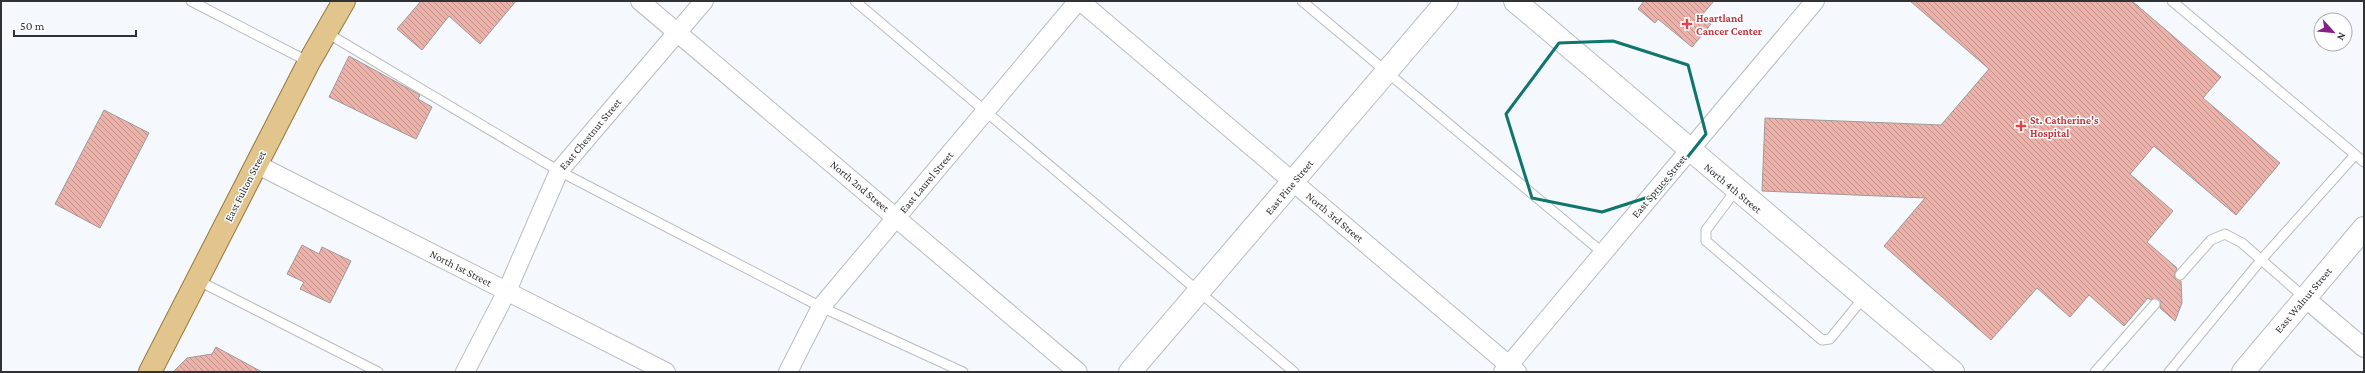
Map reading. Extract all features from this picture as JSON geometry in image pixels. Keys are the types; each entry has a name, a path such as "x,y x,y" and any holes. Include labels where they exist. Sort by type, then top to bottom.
{"main road":[{"name":"East Fulton Street","path":"150,372 309,62 344,1"},
{"name":"East Pine Street","path":"1130,372 1447,1"},
{"name":"North 4th Street","path":"1515,1 1736,190 1953,372"},
{"name":"East Walnut Street","path":"2243,372 2364,228"}],"street":[{"name":"North 2nd Street","path":"640,1 897,217 1078,372"},
{"name":"East Chestnut Street","path":"465,372 507,291 558,171 704,1"},
{"name":"East Laurel Street","path":"788,372 821,307 1079,1"},
{"name":"North 3rd Street","path":"1079,1 1293,182 1510,370"},
{"name":"East Spruce Street","path":"1510,370 1603,253 1815,1"},
{"name":"North 1st Street","path":"256,164 666,372"},
{"path":"2305,298 2364,348"}],"lane":[{"path":"191,1 309,62"},
{"path":"855,1 1294,372"},
{"path":"1302,1 1603,253"},
{"path":"2172,1 2364,162"},
{"path":"327,33 558,171 821,307 964,372"},
{"path":"2169,372 2261,260 2355,155"},
{"path":"1736,190 1706,230 1706,241 1822,340 1830,339 1864,297"},
{"path":"2180,276 2211,240 2225,234 2242,243 2305,298"},
{"path":"197,280 378,372"},
{"path":"2095,372 2155,304"}],"highlighted area":[{"path":"1613,41 1688,65 1706,134 1658,194 1602,212 1532,198 1506,114 1559,43"}],"building":[{"path":"421,1 516,1 480,44 449,16 422,50 397,29"},
{"name":"Heartland Cancer Center","path":"1644,1 1714,1 1701,16 1711,24 1692,47 1658,19 1655,23 1638,9"},
{"path":"1910,1 2132,1 2221,77 2203,98 2280,163 2236,215 2154,146 2130,174 2173,211 2147,242 2177,268 2174,277 2181,281 2182,303 2175,321 2160,308 2161,302 2159,299 2151,300 2148,298 2124,326 2089,295 2070,317 2037,288 1991,340 1884,246 1925,198 1762,191 1765,118 1941,125 1989,69"},
{"path":"349,56 420,95 418,99 432,107 416,139 329,97"},
{"path":"104,110 149,133 100,228 55,204"},
{"path":"302,245 319,254 322,247 351,261 330,303 300,289 304,282 287,274"},
{"path":"216,347 262,372 173,372 187,358 212,354"}],"place":[{"name":"Heartland Cancer Center","path":"1687,24"},
{"name":"St. Catherine's Hospital","path":"2021,126"}]}
